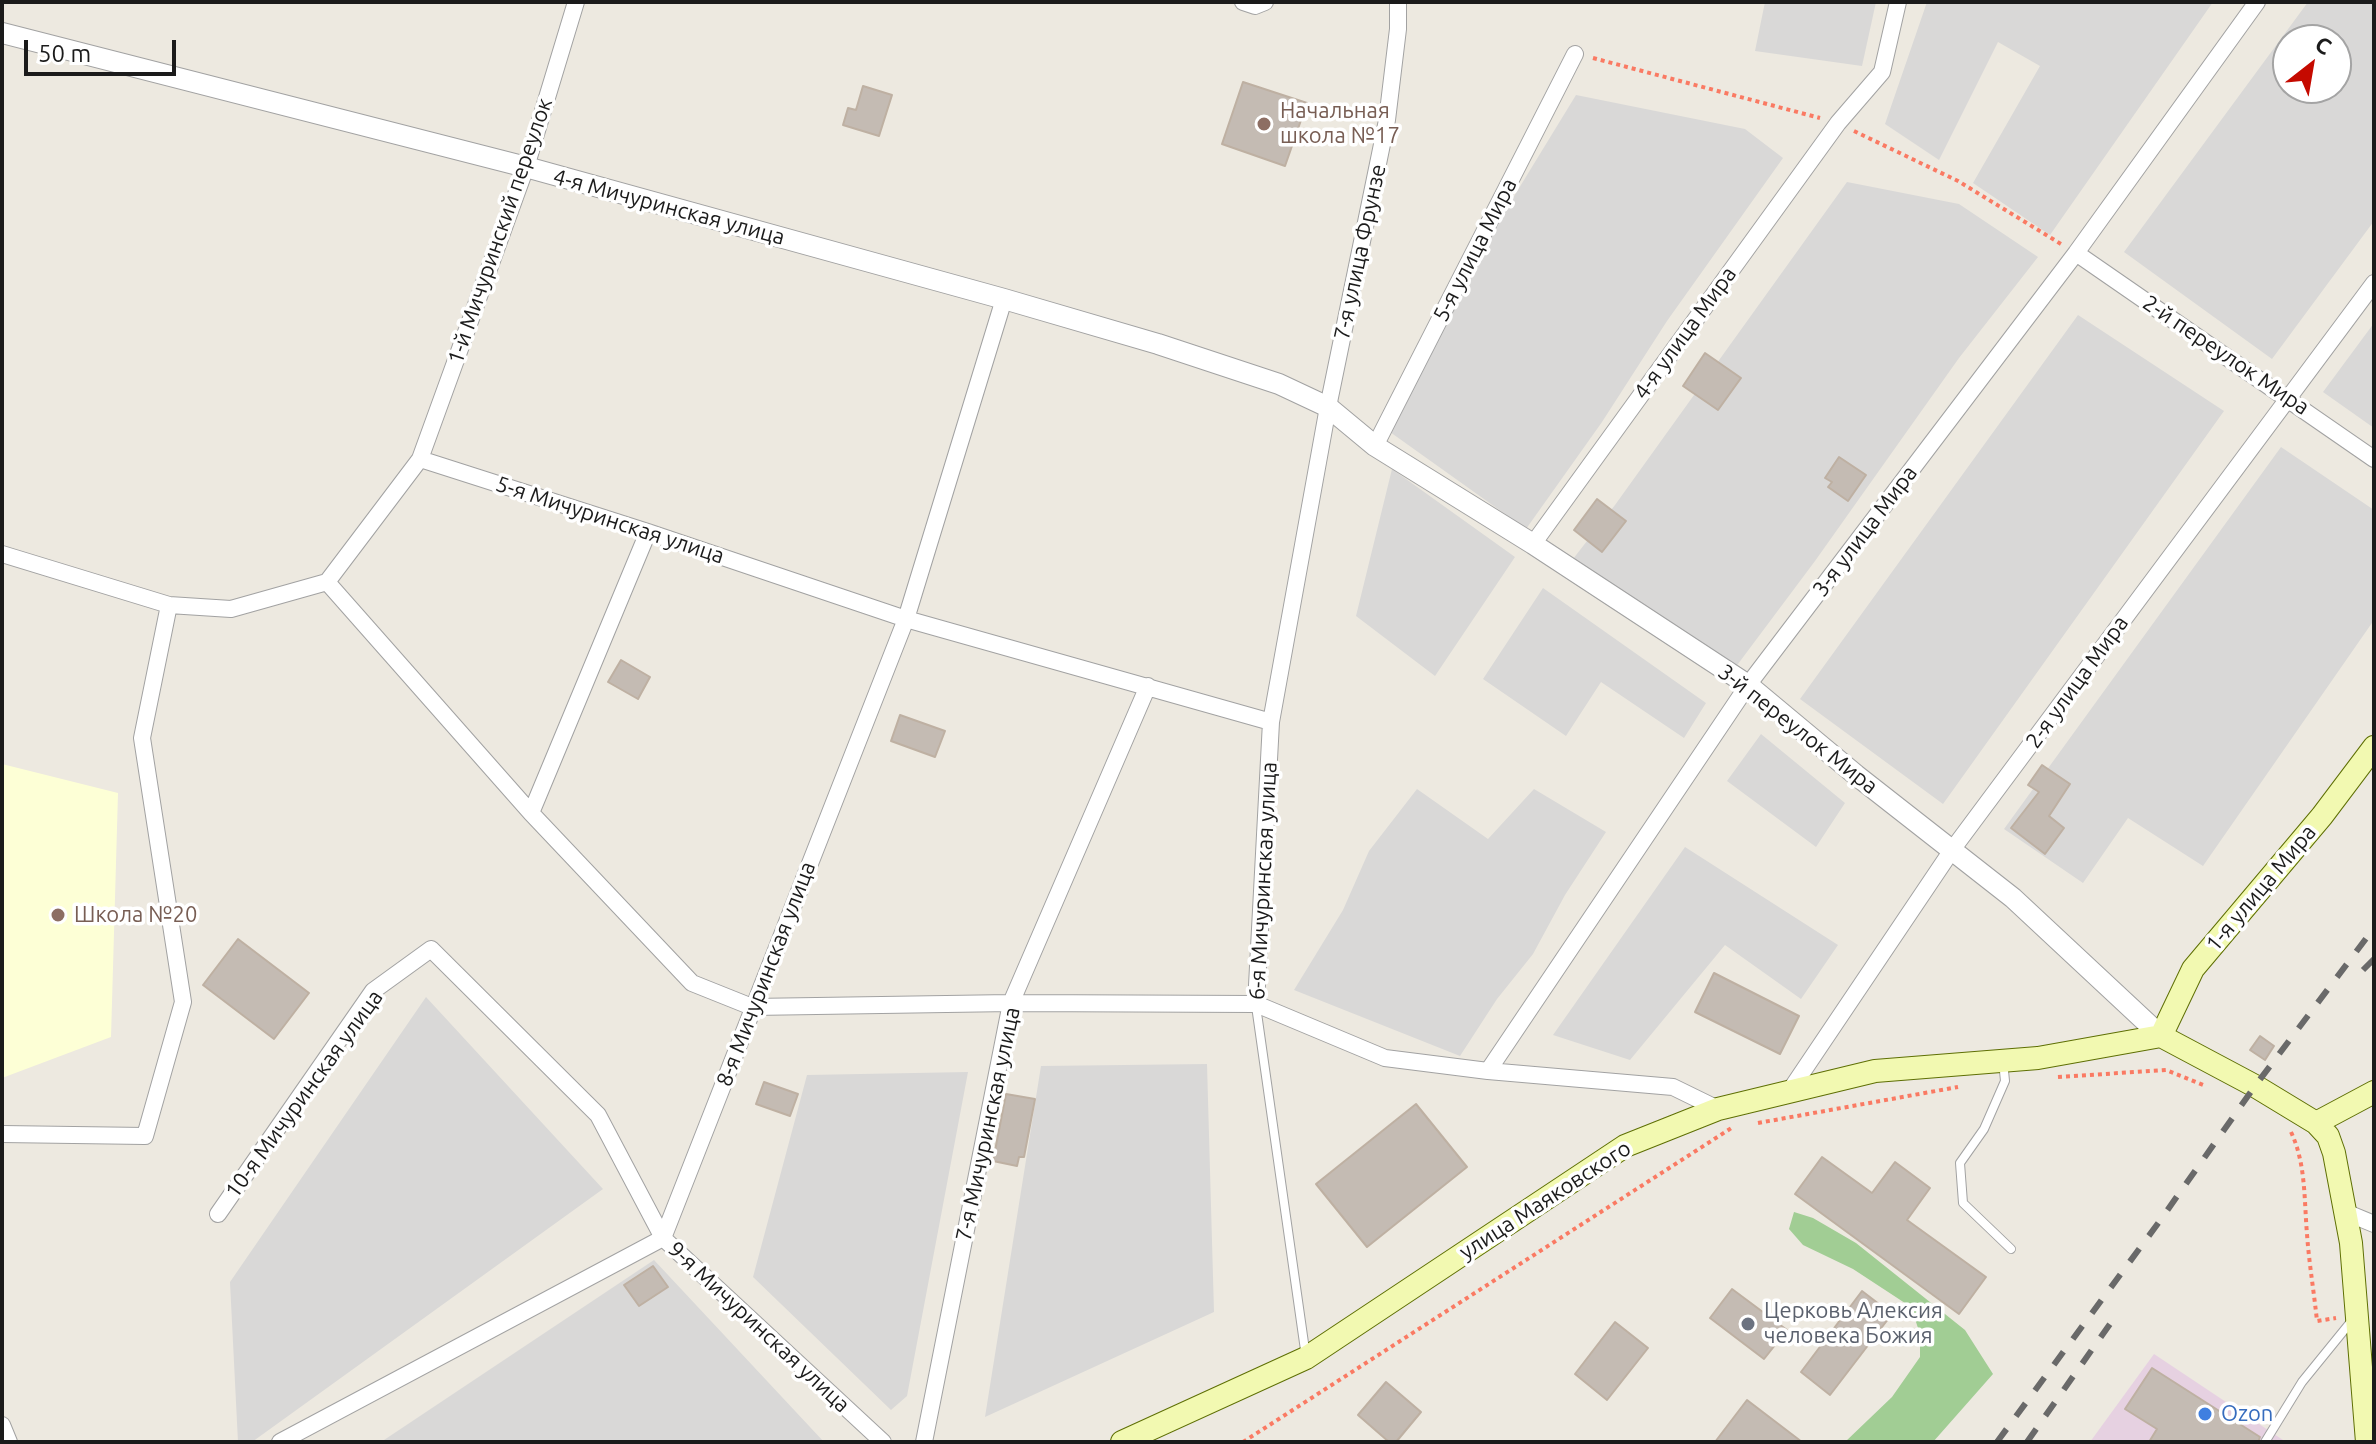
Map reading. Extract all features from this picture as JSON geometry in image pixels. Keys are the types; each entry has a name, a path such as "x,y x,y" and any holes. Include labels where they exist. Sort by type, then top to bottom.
{"main road":[{"name":"1-я улица Мира","path":"2161,1036 2193,969 2322,816 2374,747"},
{"name":"улица Маяковского","path":"1122,1442 1306,1358 1625,1146 1718,1109 1875,1071 2038,1058 2161,1036"},
{"path":"2161,1036 2255,1086 2316,1123 2328,1136 2351,1243 2367,1442"},
{"path":"2316,1123 2374,1092"}],"street":[{"name":"1-й Мичуринский переулок","path":"420,459 526,167 576,2"},
{"path":"1243,2 1255,6 1265,2"},
{"name":"7-я улица Фрунзе","path":"1328,407 1387,120 1398,29 1398,2"},
{"name":"4-я улица Мира","path":"1533,544 1838,123 1882,72 1898,2"},
{"name":"3-я улица Мира","path":"1488,1071 1748,685 2076,253 2257,2"},
{"name":"4-я Мичуринская улица","path":"2,33 526,167 1004,299 1158,344 1279,384 1328,407"},
{"name":"5-я улица Мира","path":"1375,446 1575,54"},
{"name":"2-й переулок Мира","path":"2076,253 2374,459"},
{"name":"2-я улица Мира","path":"1791,1089 1952,850 2374,283"},
{"name":"8-я Мичуринская улица","path":"663,1238 906,619 1004,299"},
{"name":"3-й переулок Мира","path":"1328,407 1375,446 1533,544 1748,685 2013,898 2161,1036"},
{"name":"6-я Мичуринская улица","path":"1256,1004 1271,722 1328,407"},
{"path":"2,554 169,605 231,609 327,582 420,459"},
{"name":"5-я Мичуринская улица","path":"420,459 906,619 1271,722"},
{"path":"531,813 648,532"},
{"path":"327,582 531,813 692,983 752,1007 1011,1003 1256,1004 1385,1058 1488,1071 1673,1087 1718,1109"},
{"path":"2,1134 145,1136 183,1002 142,738 169,605"},
{"name":"7-я Мичуринская улица","path":"924,1442 1011,1003 1148,686"},
{"name":"10-я Мичуринская улица","path":"218,1214 373,991 431,949"},
{"name":"9-я Мичуринская улица","path":"431,949 598,1115 663,1238 883,1442"},
{"path":"2345,1212 2374,1224"},
{"path":"280,1442 663,1238"},
{"path":"2,1425 9,1442"}],"lane":[{"name":"6-я Мичуринская улица","path":"1256,1004 1306,1358"},
{"path":"2003,1060 2005,1081 1984,1129 1960,1163 1963,1203 2011,1249"},
{"path":"2265,1442 2302,1382 2357,1314"}],"path":[{"path":"2049,1078 2166,1070 2218,1090"},
{"path":"1748,1125 1971,1085"},
{"path":"2282,1125 2291,1132 2300,1152 2317,1321 2357,1314"},
{"path":"1243,1442 1733,1127"}],"shaded area":[{"path":"1765,2 1876,2 1862,66 1755,51"},
{"path":"1927,2 2213,2 2050,235 1973,183 2040,66 1998,42 1939,160 1885,124"},
{"path":"2308,2 2374,2 2374,221 2272,359 2124,252 2272,51 2272,104 2352,104 2352,24 2292,24"},
{"path":"1576,95 1745,129 1783,158 1667,321 1602,422 1526,529 1383,427 1472,265"},
{"path":"1847,182 1959,204 2038,257 1959,358 1732,672 1573,559"},
{"path":"2078,315 2224,411 1943,804 1800,699"},
{"path":"2374,323 2374,428 2323,392"},
{"path":"2281,447 2374,510 2374,620 2203,866 2128,818 2083,883 2004,829"},
{"path":"1392,469 1515,557 1435,676 1356,616"},
{"path":"1543,588 1706,703 1684,738 1601,682 1566,736 1483,679"},
{"path":"1761,734 1845,803 1816,847 1727,781"},
{"name":"Школа №20","path":"2,764 118,793 111,1037 2,1078"},
{"path":"1417,789 1488,839 1534,789 1606,832 1565,895 1533,954 1497,999 1460,1056 1294,990 1343,910 1369,851"},
{"path":"1685,847 1838,945 1801,999 1725,945 1630,1060 1553,1035"},
{"path":"426,997 603,1189 252,1442 238,1442 230,1282"},
{"path":"1207,1064 1214,1312 985,1417 1041,1066"},
{"path":"968,1072 907,1396 891,1410 753,1277 807,1075"},
{"path":"654,1260 824,1442 381,1442"},
{"path":"2154,1354 2286,1442 2090,1442"}],"green space":[{"path":"1794,1212 1813,1218 1856,1243 1965,1330 1993,1374 1933,1442 1845,1442 1892,1397 1920,1357 1920,1334 1911,1307 1853,1269 1803,1245 1789,1229"}],"building":[{"name":"Начальная школа №17","path":"1243,82 1307,103 1285,166 1222,144"},
{"path":"863,86 892,95 879,136 843,125 848,108 856,110"},
{"path":"1705,353 1741,378 1718,410 1683,386"},
{"path":"1839,457 1866,475 1848,501 1828,487 1832,482 1825,478"},
{"path":"1597,499 1626,521 1602,552 1574,530"},
{"path":"621,660 650,677 638,699 608,682"},
{"path":"900,715 945,731 935,757 891,741"},
{"path":"2042,765 2070,784 2049,816 2064,828 2045,854 2011,828 2039,792 2028,785"},
{"path":"238,939 309,993 274,1039 203,985"},
{"path":"1714,973 1799,1016 1780,1054 1695,1012"},
{"path":"2260,1036 2274,1046 2265,1060 2250,1050"},
{"path":"764,1082 798,1094 790,1116 756,1104"},
{"path":"1006,1094 1035,1099 1024,1157 1019,1157 1017,1166 993,1161"},
{"path":"1416,1104 1467,1167 1367,1247 1316,1184"},
{"path":"1822,1157 1872,1193 1895,1162 1930,1188 1907,1220 1986,1277 1959,1314 1795,1194"},
{"path":"653,1266 668,1287 639,1306 624,1285"},
{"name":"Церковь Алексия человека Божия","path":"1732,1289 1787,1330 1764,1359 1710,1318"},
{"path":"1862,1291 1892,1314 1830,1395 1801,1372"},
{"path":"1615,1322 1648,1348 1607,1400 1575,1374"},
{"path":"2152,1368 2260,1437 2258,1442 2149,1442 2157,1429 2125,1409"},
{"path":"1386,1382 1421,1412 1396,1442 1389,1442 1358,1415"},
{"path":"1747,1400 1802,1442 1715,1442"}],"railway":[{"path":"1997,1442 2255,1086 2374,928"},
{"path":"2363,970 2374,959"},
{"path":"2027,1442 2117,1314"}],"place":[{"name":"Начальная школа №17","path":"1264,124"},
{"name":"Школа №20","path":"58,915"},
{"name":"Церковь Алексия человека Божия","path":"1748,1324"},
{"name":"Ozon","path":"2205,1414"}]}
